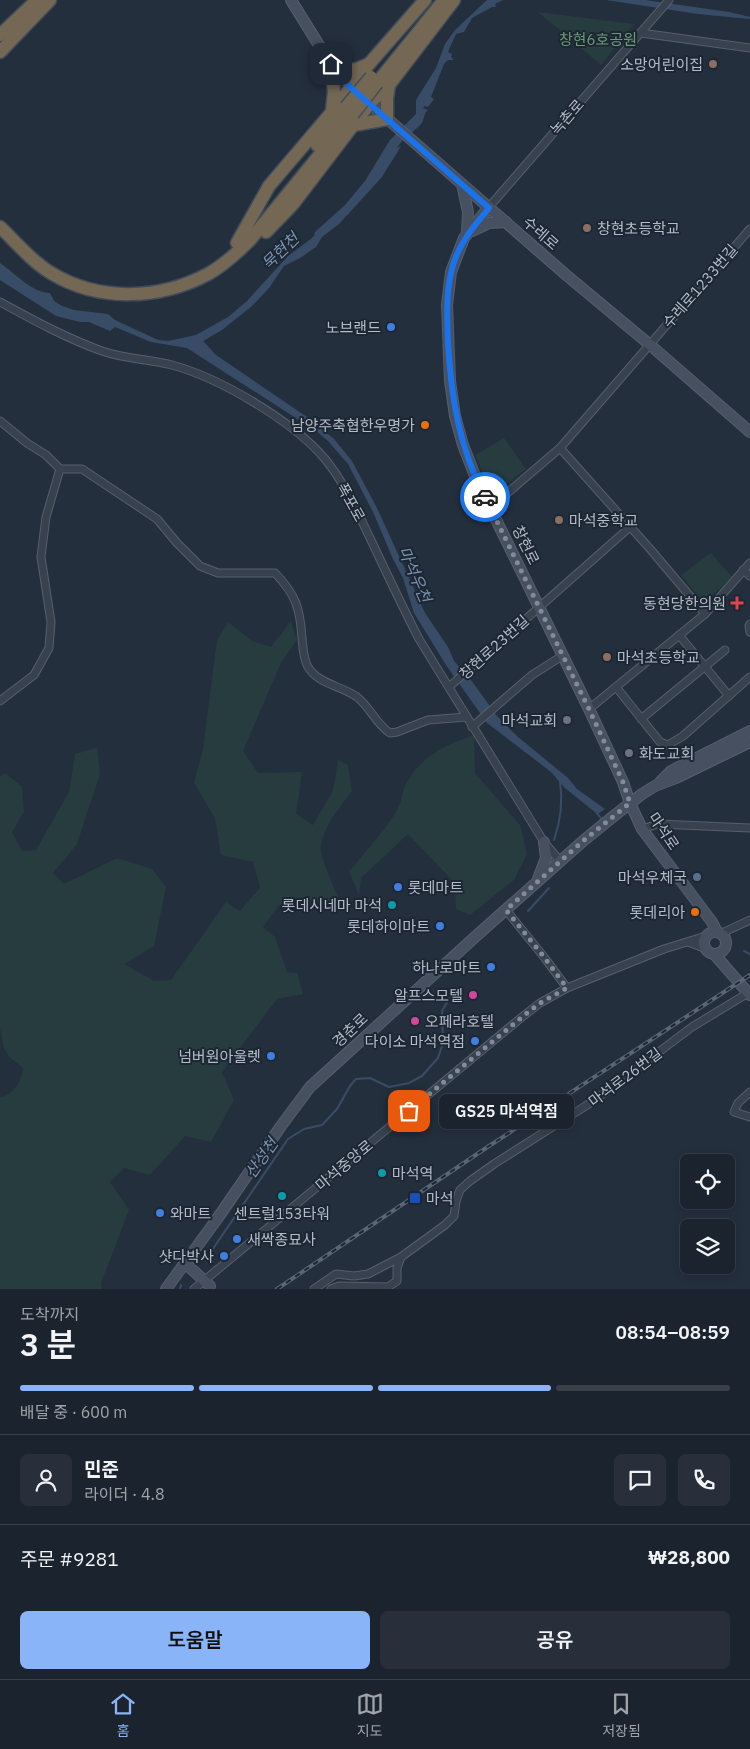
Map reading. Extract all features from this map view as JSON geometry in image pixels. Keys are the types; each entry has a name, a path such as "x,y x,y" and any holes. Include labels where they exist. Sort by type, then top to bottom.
{"highway":[{"path":"0,35 37,0"},
{"path":"0,52 50,0"},
{"path":"237,243 269,186 332,112 369,64 425,0"},
{"path":"0,217 33,251 58,269 96,284 138,289 188,278 213,264 237,243 258,222 351,116 370,103 379,82 435,0"},
{"path":"0,227 30,257 50,273 92,290 118,294 140,294 187,284 209,274 232,258 250,240 444,0"},
{"path":"379,82 454,0"},
{"path":"332,112 334,92 331,64 354,70 369,64"},
{"path":"351,116 388,119 387,98 379,82"}],"street":[{"path":"291,0 331,64 350,87 388,119"},
{"name":"녹촌로","path":"489,208 669,0"},
{"path":"643,30 750,48"},
{"name":"수레로","path":"388,119 413,143 750,432"},
{"path":"462,184 468,212 467,234 489,223 506,222"},
{"name":"창현로","path":"489,208 464,238 451,272 447,305 450,381 455,416 463,445 477,481 589,709 623,782 630,803"},
{"name":"수레로1233번길","path":"649,344 750,229"},
{"name":"폭포로","path":"0,302 65,337 104,352 170,364 195,372 230,388 300,435 325,459 347,491 404,611 452,685 472,727 544,842 560,861"},
{"path":"491,507 560,448 649,344"},
{"path":"0,421 27,443 46,454 60,470"},
{"path":"560,448 705,614"},
{"path":"60,470 82,469 157,519 200,566 218,573 275,573 289,587 297,602 303,656 309,669 321,679 356,696 368,707 384,729 390,733 428,720 466,716"},
{"path":"0,701 34,675 49,648 51,622 41,557 46,517 60,470"},
{"name":"창현로23번길","path":"452,685 630,527"},
{"path":"589,709 705,614 750,563"},
{"path":"743,570 750,576"},
{"path":"750,624 748,626 750,632"},
{"path":"679,635 729,696"},
{"path":"641,719 725,650"},
{"path":"472,727 532,675 562,656"},
{"path":"616,687 660,742 668,744 683,736 750,678"},
{"path":"630,803 655,786 671,771 750,731"},
{"path":"655,786 676,778 750,742"},
{"name":"경춘로","path":"166,1289 310,1087 560,861 630,803"},
{"name":"마석로","path":"630,803 642,829 722,938 730,971"},
{"path":"642,829 658,824 750,828"},
{"path":"536,883 546,858 544,842"},
{"path":"506,910 567,988"},
{"path":"715,955 721,952 722,938 731,929 750,920"},
{"path":"704,948 706,936 710,934 722,938"},
{"name":"마석중앙로","path":"194,1289 207,1283 540,1003 567,988 685,942 706,936"},
{"path":"685,942 692,942 715,955 748,991"},
{"name":"마석로26번길","path":"314,1289 336,1274 354,1276 368,1274 400,1257 445,1226 454,1216 460,1190 470,1182 494,1164 596,1100 692,1026 748,991"},
{"path":"750,1092 738,1103 734,1112 750,1117"},
{"path":"331,1289 339,1286 388,1287 397,1281 396,1268 400,1257"},
{"path":"185,1263 207,1283"}],"green space":[{"name":"창현6호공원","path":"538,12 634,24 601,65"},
{"path":"504,438 526,469 496,492 489,488 475,455"},
{"path":"711,553 732,577 704,603 681,575"},
{"path":"291,621 297,640 281,663 243,751 258,773 302,772 296,814 313,825 333,791 338,760 348,765 352,791 325,831 321,846 325,867 342,905 318,899 279,905 263,927 275,937 287,972 297,973 303,994 277,999 222,1072 234,1100 211,1142 185,1136 150,1175 124,1168 110,1182 129,1210 101,1283 102,1289 0,1289 0,1097 5,1096 16,1087 21,1078 23,1068 9,1057 4,1048 0,1028 0,776 5,773 22,787 24,812 12,832 22,851 36,850 69,792 75,754 97,748 100,774 77,844 53,873 64,884 117,858 152,869 166,887 154,946 124,964 154,981 171,980 226,902 240,911 260,888 253,862 221,855 215,818 194,783 203,749 217,640 228,622 252,641 271,647"},
{"path":"474,735 475,773 520,825 527,854 514,880 470,915 456,909 455,883 408,834 361,878 359,895 349,872 393,816 411,776 434,753"}],"water":[{"path":"487,0 503,0 495,4 496,7 492,7 472,18 464,32 456,34 448,52 452,54 451,57 454,60 448,60 444,64 431,97 434,99 428,107 425,106 423,108 428,110 422,122 399,144 397,148 401,146 382,177 339,224 322,237 316,247 284,266 269,288 252,306 222,330 203,341 216,355 307,417 334,439 352,461 377,508 425,613 448,647 454,661 471,680 497,716 518,737 568,778 577,789 605,809 596,815 596,813 565,788 551,772 487,723 446,665 414,613 403,578 373,512 348,464 328,441 308,424 187,348 151,342 115,327 110,331 89,322 80,322 56,316 0,280 0,263 30,286 50,293 54,301 62,306 74,310 108,314 115,320 158,340 168,341 196,335 228,317 247,301 288,256 314,236 315,232 345,205 365,181 390,140 416,114 416,100 436,68 445,44 455,30"},
{"path":"606,0 645,0 729,12 750,17 750,19 698,14"}],"waterway":[{"name":"산성천","path":"554,840 561,811 560,781"},
{"name":"마석우천","path":"597,813 603,821"},
{"name":"산성천","path":"528,911 549,888"},
{"name":"마석우천","path":"744,951 750,954"},
{"name":"산성천","path":"208,1256 288,1139 304,1129 322,1125 337,1109 356,1079 370,1078 389,1087 409,1083 422,1076 438,1058 443,1043 442,1011 453,992"},
{"name":"산성천","path":"180,1289 181,1285"}],"railway":[{"path":"277,1289 486,1148 750,975"}],"way so far":[{"path":"409,1111 522,1017 540,1003 567,988 506,910 583,841 630,803 623,782 589,709 485,497"}],"place":[{"name":"소망어린이집","path":"713,64"},
{"name":"창현초등학교","path":"587,228"},
{"name":"노브랜드","path":"391,327"},
{"name":"남양주축협한우명가","path":"425,425"},
{"name":"마석중학교","path":"559,520"},
{"name":"동현당한의원","path":"737,603"},
{"name":"마석초등학교","path":"607,657"},
{"name":"마석교회","path":"567,720"},
{"name":"화도교회","path":"629,753"},
{"name":"마석우체국","path":"697,877"},
{"name":"롯데마트","path":"398,887"},
{"name":"롯데시네마 마석","path":"392,905"},
{"name":"롯데리아","path":"695,912"},
{"name":"롯데하이마트","path":"440,926"},
{"name":"하나로마트","path":"491,967"},
{"name":"알프스모텔","path":"473,995"},
{"name":"오페라호텔","path":"415,1021"},
{"name":"다이소 마석역점","path":"475,1041"},
{"name":"넘버원아울렛","path":"271,1056"},
{"name":"GS25 마석역점","path":"409,1111"},
{"name":"마석역","path":"382,1173"},
{"name":"센트럴153타워","path":"282,1196"},
{"name":"마석","path":"415,1198"},
{"name":"와마트","path":"160,1213"},
{"name":"새싹종묘사","path":"237,1239"},
{"name":"샷다박사","path":"224,1256"}],"route":[{"path":"331,64 350,87 489,208 464,238 451,272 447,305 450,381 455,416 463,445 485,497"}],"water label":[{"name":"묵현천","path":"280,251"}]}
